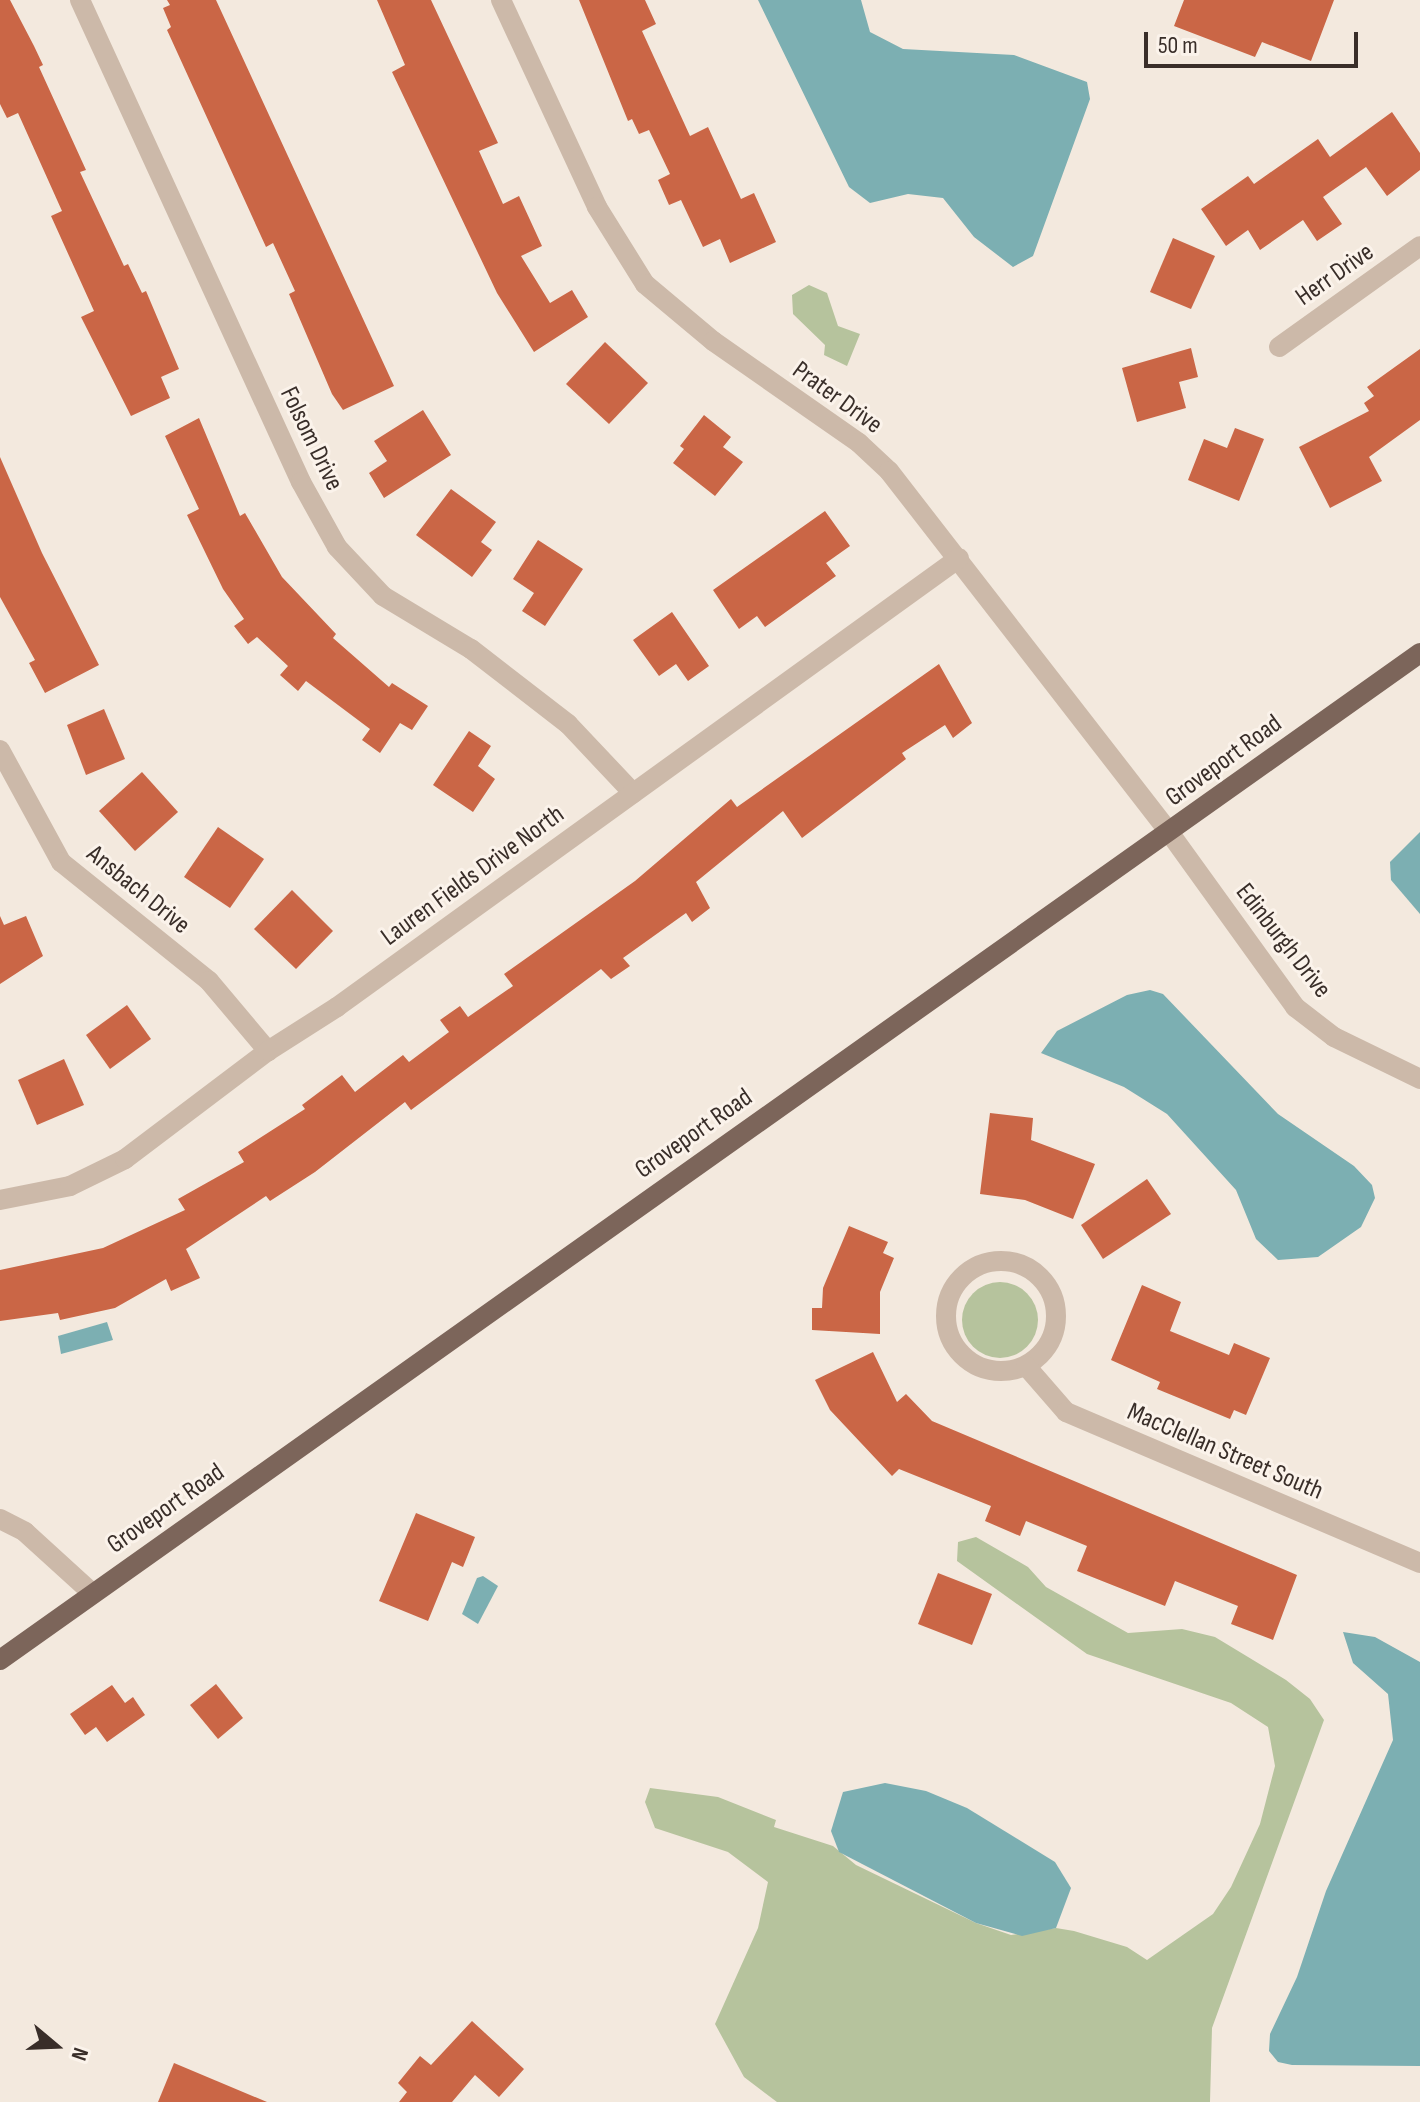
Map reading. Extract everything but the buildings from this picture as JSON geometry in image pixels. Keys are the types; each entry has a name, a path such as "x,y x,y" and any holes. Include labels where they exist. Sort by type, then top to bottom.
{"main road":[{"name":"Groveport Road","path":"0,1660 91,1592 1420,653"}],"street":[{"name":"Folsom Drive","path":"80,0 301,482 337,547 383,596 471,649 568,724 633,793"},
{"name":"Prater Drive","path":"501,0 597,207 645,284 726,351 859,443 920,505 1169,832"},
{"name":"Herr Drive","path":"1279,347 1420,246"},
{"name":"Lauren Fields Drive North","path":"0,1200 70,1186 125,1159 268,1051 337,1007 959,558"},
{"name":"Ansbach Drive","path":"0,750 61,862 209,981 268,1051"},
{"name":"Edinburgh Drive","path":"1169,832 1295,1007 1334,1037 1420,1079"},
{"path":"1001,1260 1026,1265 1050,1292 1055,1328 1045,1350 1026,1366 1001,1372 977,1366 958,1351 947,1328 947,1304 958,1281 977,1266 1001,1260"},
{"name":"MacClellan Street South","path":"1026,1366 1066,1412 1420,1563"},
{"path":"0,1519 25,1532 91,1592"}],"green space":[{"path":"809,285 827,293 838,326 860,334 847,366 824,355 825,345 793,314 792,295"},
{"path":"1000,1282 1015,1285 1027,1293 1035,1305 1038,1320 1035,1335 1027,1347 1015,1355 1000,1358 985,1355 973,1347 965,1335 962,1320 965,1305 973,1293 985,1285"},
{"path":"976,1537 1028,1567 1046,1587 1128,1633 1182,1629 1215,1637 1286,1680 1310,1699 1324,1720 1212,2028 1210,2102 777,2102 744,2077 715,2024 758,1928 768,1882 728,1852 655,1828 645,1802 650,1788 718,1797 776,1820 774,1827 833,1846 856,1865 976,1923 1011,1935 1056,1928 1074,1931 1127,1947 1147,1960 1213,1914 1231,1887 1260,1824 1275,1766 1268,1727 1231,1703 1087,1654 957,1561 958,1542"}],"water":[{"path":"758,0 861,0 870,32 903,49 1014,55 1087,82 1090,99 1033,256 1013,267 974,237 943,198 908,194 870,203 849,187"},
{"path":"1420,832 1420,914 1391,880 1390,862"},
{"path":"1150,990 1163,994 1278,1114 1354,1166 1372,1185 1375,1198 1361,1227 1318,1257 1278,1260 1256,1239 1236,1190 1167,1114 1124,1087 1041,1053 1057,1031 1127,995"},
{"path":"107,1322 113,1340 61,1354 58,1336"},
{"path":"483,1576 498,1586 478,1624 462,1614 477,1578"},
{"path":"1343,1632 1375,1637 1420,1662 1420,2066 1292,2065 1278,2062 1269,2051 1270,2034 1297,1977 1326,1891 1393,1740 1388,1694 1353,1663"},
{"path":"885,1783 926,1791 967,1808 1055,1862 1071,1888 1056,1928 1022,1936 976,1923 839,1852 831,1831 843,1792"}]}
